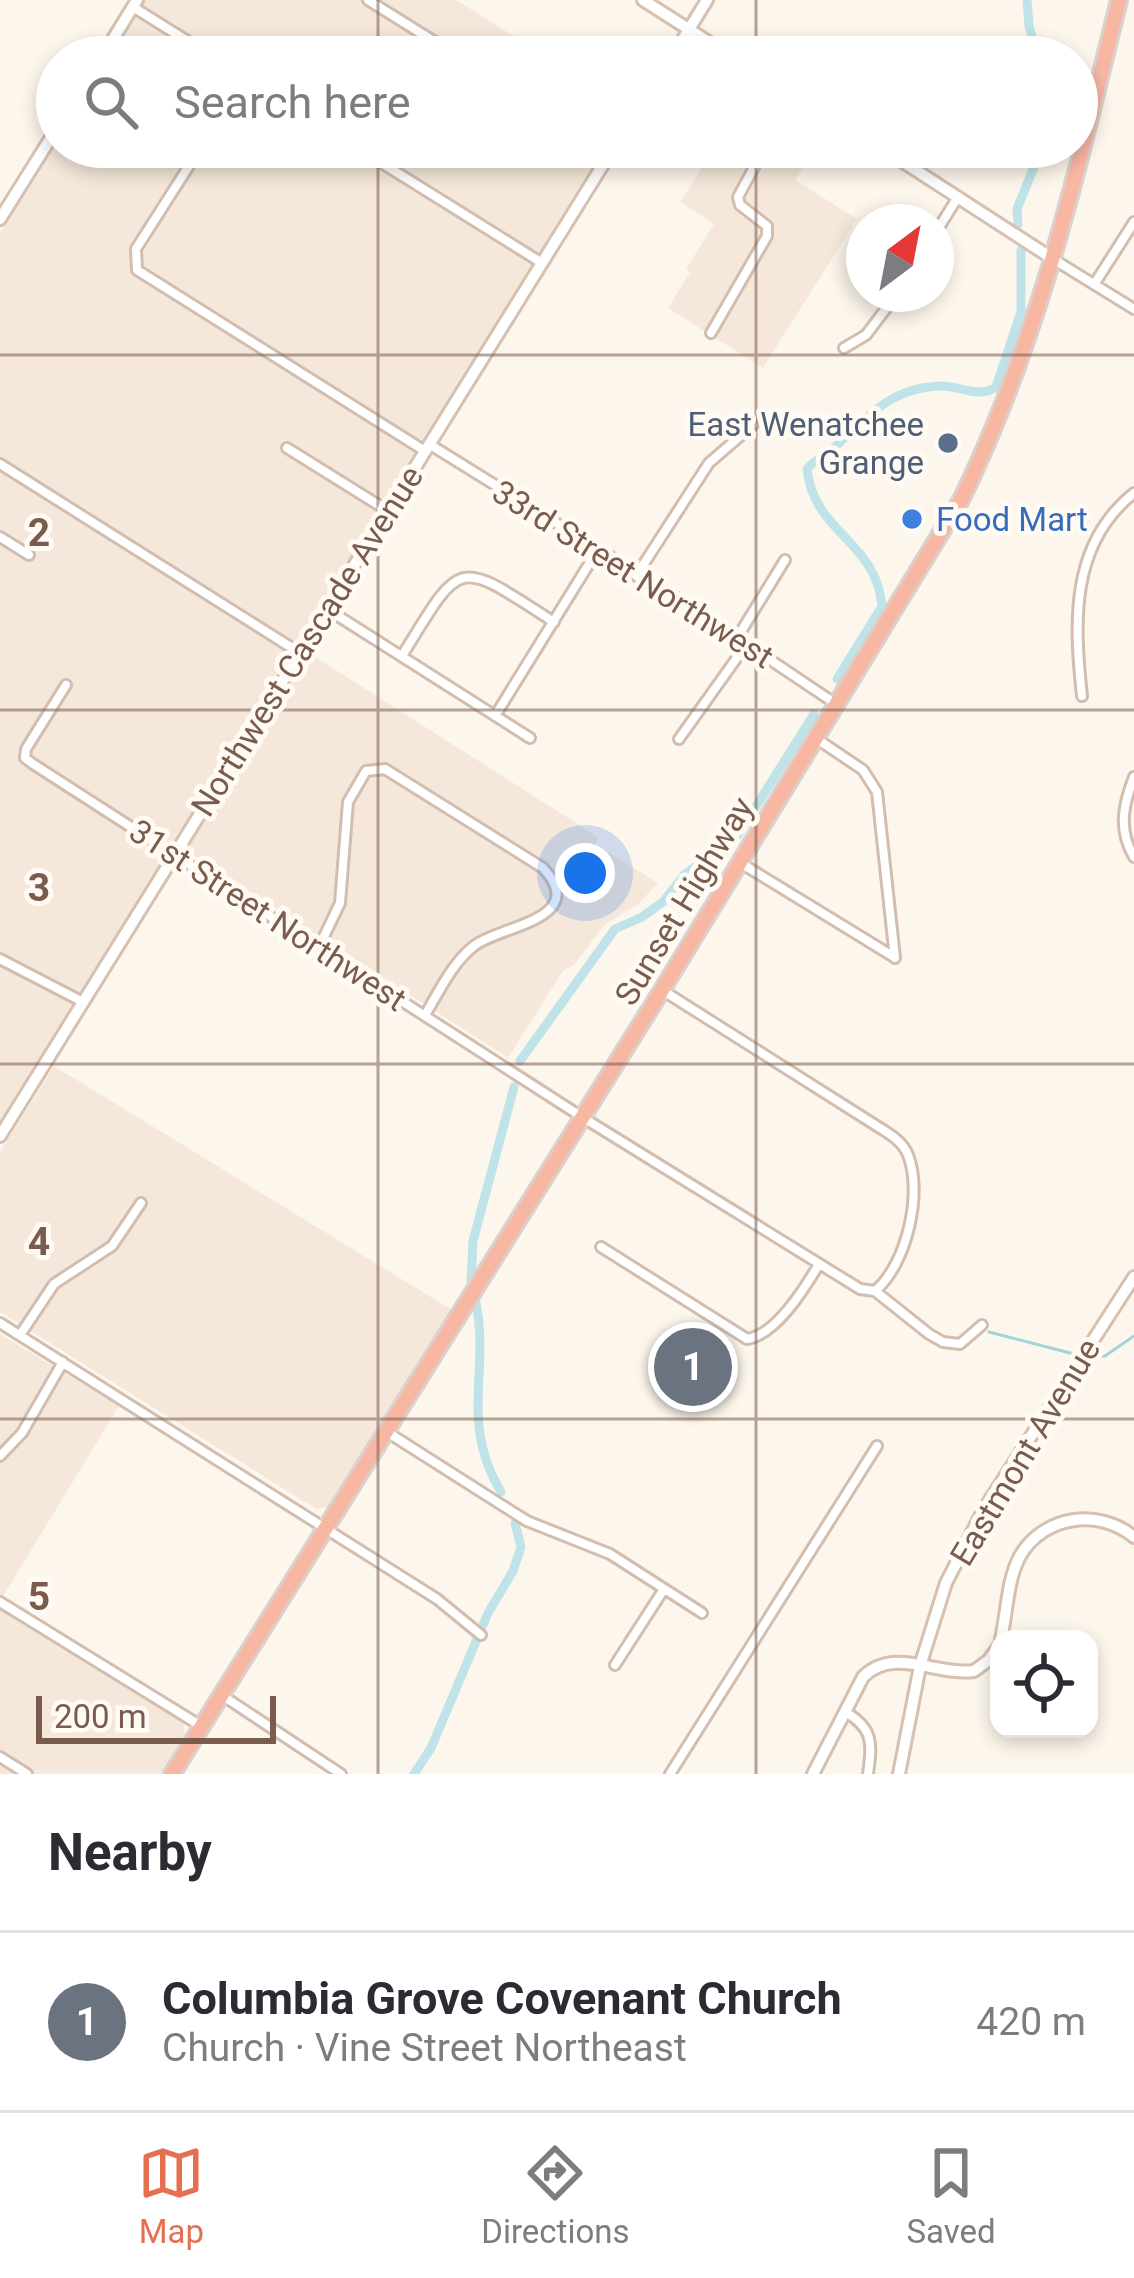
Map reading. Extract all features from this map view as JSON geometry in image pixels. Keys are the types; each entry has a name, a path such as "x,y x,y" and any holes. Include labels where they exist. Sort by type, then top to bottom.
{"highway":[{"name":"Sunset Highway","path":"1098,82 1119,0"},
{"name":"Sunset Highway","path":"172,1774 946,528 988,444 1033,328 1076,168"}],"street":[{"path":"368,0 425,36"},
{"path":"644,0 699,36"},
{"path":"685,36 707,0"},
{"path":"115,36 135,4 181,36"},
{"path":"0,220 36,162"},
{"name":"33rd Street Northwest","path":"188,168 136,249 135,266 142,275 597,551 836,704"},
{"path":"390,168 542,263"},
{"name":"Northwest Cascade Avenue","path":"0,1136 598,168"},
{"path":"711,333 767,236 767,226 740,205 738,197 754,168"},
{"path":"913,168 1134,309"},
{"path":"953,204 958,196"},
{"path":"1096,283 1134,222"},
{"path":"844,348 866,335 883,312"},
{"path":"636,576 709,463 754,425"},
{"path":"287,448 388,511"},
{"path":"0,464 300,652"},
{"path":"1082,696 1078,653 1081,574 1090,547 1134,493"},
{"path":"0,537 29,555"},
{"path":"495,716 597,551"},
{"path":"680,739 785,560"},
{"path":"402,656 440,593 456,578 491,581 554,622"},
{"path":"327,609 530,738"},
{"name":"31st Street Northwest","path":"65,685 25,758 582,1117 860,1289 875,1291 944,1342 960,1344 982,1325"},
{"path":"739,862 895,958 877,792 863,770 815,738"},
{"path":"319,947 340,903 348,802 367,771 386,769 543,868 555,889 551,909 540,920 487,937 464,955 425,1015"},
{"path":"1134,777 1123,819 1126,843 1134,856"},
{"path":"0,959 83,1003"},
{"path":"662,990 905,1148 911,1166 910,1234 875,1291"},
{"path":"20,1335 54,1284 112,1246 141,1203"},
{"path":"601,1247 747,1339 768,1330 819,1264"},
{"name":"Eastmont Avenue","path":"899,1774 920,1666 946,1583 975,1524 1134,1277"},
{"path":"0,1323 326,1527 437,1599 481,1635"},
{"path":"0,1456 22,1433 63,1363"},
{"path":"386,1431 527,1521 610,1554 702,1613"},
{"path":"670,1774 878,1446"},
{"path":"1003,1630 1016,1566 1040,1534 1055,1524 1086,1518 1115,1524 1134,1537"},
{"path":"615,1666 664,1589"},
{"path":"0,1602 202,1726"},
{"path":"813,1774 863,1677 873,1667 895,1662 974,1671 990,1658"},
{"path":"221,1696 341,1774"},
{"path":"845,1712 864,1724 871,1738 868,1774"},
{"path":"0,1757 27,1774"}],"shaded area":[{"path":"144,0 456,0 513,36 122,36"},
{"path":"40,168 593,168 0,1126 0,232"},
{"path":"702,168 803,168 795,180 846,212 846,236 763,368 668,308 714,224 680,202"},
{"path":"306,651 598,837 595,844 658,883 638,904 604,925 575,964 563,971 508,1058 188,852 190,840"},
{"path":"54,1066 452,1310 329,1507 316,1509 0,1312 0,1152"},
{"path":"0,1334 119,1406 2,1598 0,1597"},
{"path":"0,1610 183,1722 186,1738 163,1774 0,1774"}],"waterway":[{"path":"1027,0 1032,36"},
{"path":"1018,224 1017,209 1034,168"},
{"path":"837,679 882,606 869,566 821,509 807,469 895,397 924,388 983,392 996,387 1021,312 1021,250"},
{"path":"520,1061 615,929 663,902 685,874 738,835 814,714"},
{"path":"471,1282 473,1241 514,1087"},
{"path":"476,1303 478,1420 488,1466 501,1492"},
{"path":"989,1332 1078,1355"},
{"path":"1088,1357 1105,1356 1134,1336"},
{"path":"414,1774 431,1748 488,1613 513,1571 521,1547 515,1523"}],"place":[{"name":"East Wenatchee Grange","path":"948,443"},
{"name":"Food Mart","path":"912,519"},
{"name":"Columbia Grove Covenant Church","path":"693,1367"}]}
